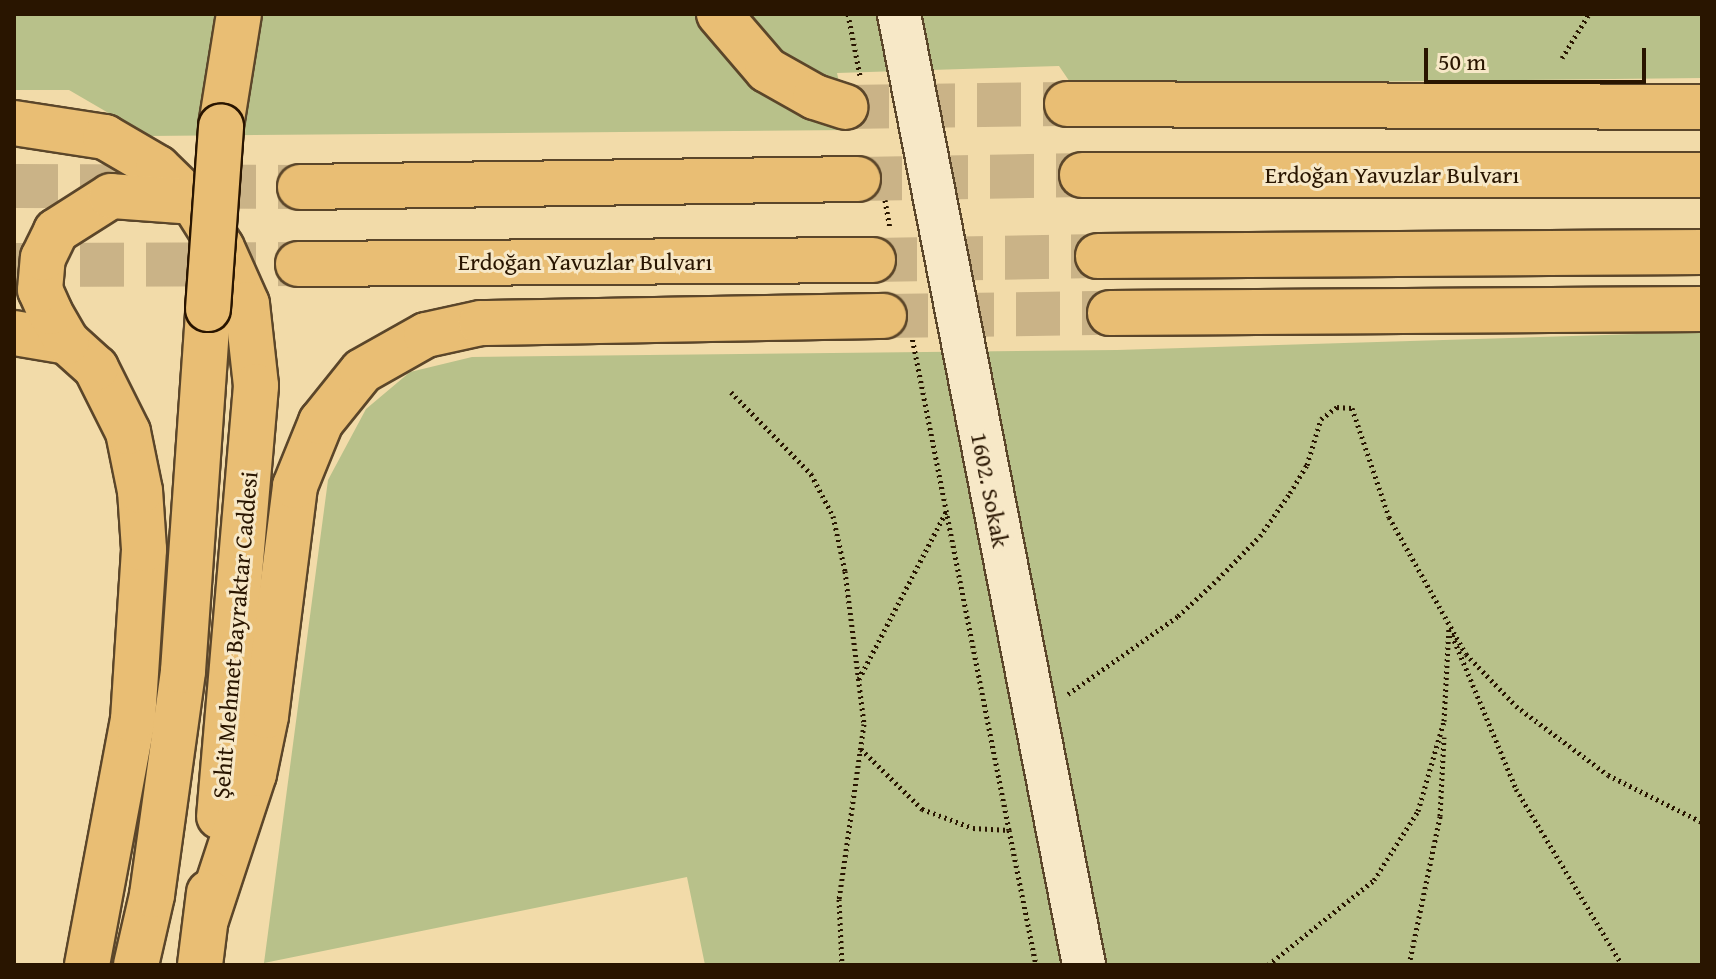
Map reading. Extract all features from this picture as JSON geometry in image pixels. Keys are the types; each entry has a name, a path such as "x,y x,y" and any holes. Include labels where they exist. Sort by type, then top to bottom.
{"main road":[{"path":"228,306 221,126 239,14"},
{"path":"719,14 767,70 815,97 854,99"},
{"path":"1067,104 1702,107"},
{"path":"14,123 105,137 158,168 193,202 222,248 228,306"},
{"name":"Erdoğan Yavuzlar Bulvarı","path":"1082,175 1702,175"},
{"path":"300,187 870,182"},
{"path":"87,965 133,720 144,549 140,491 128,432 96,368 67,342 40,290 43,258 56,231 111,196 193,202"},
{"name":"Erdoğan Yavuzlar Bulvarı","path":"298,264 882,246"},
{"path":"1098,256 1702,252"},
{"name":"Şehit Mehmet Bayraktar Caddesi","path":"200,965 242,595 256,386 228,306"},
{"name":"Şehit Mehmet Bayraktar Caddesi","path":"136,965 152,895 228,306"},
{"path":"1110,313 1702,309"},
{"path":"206,920 254,774 266,716 295,486 304,456 321,422 362,371 426,335 481,323 896,320"},
{"path":"14,333 67,342"}],"street":[{"name":"1602. Sokak","path":"899,14 1084,965"}],"path":[{"path":"848,14 854,99"},
{"path":"1562,58 1589,14"},
{"path":"870,182 882,246"},
{"path":"896,320 946,511 1036,965"},
{"path":"731,392 811,474 833,516 859,679 861,749 839,899 842,965"},
{"path":"1034,710 1125,656 1218,579 1260,536 1290,493 1307,465 1321,419 1337,407 1352,408 1360,421 1389,517 1466,654 1516,706 1608,775 1702,822"},
{"path":"859,679 946,511"},
{"path":"1409,965 1440,816 1449,626"},
{"path":"1449,626 1479,712 1516,789 1622,965"},
{"path":"1268,965 1374,880 1418,811 1444,721"},
{"path":"861,749 922,809 973,828 1009,830"}],"green space":[{"path":"14,14 1702,14 1702,78 1072,85 1059,66 837,73 850,130 148,136 69,90 14,90"},
{"path":"1702,332 1702,965 705,965 687,877 264,963 328,480 366,409 410,372 472,357 1117,350"}],"tunnel":[{"path":"845,107 1067,104"},
{"path":"858,179 1082,175"},
{"path":"14,186 300,187"},
{"path":"873,260 1098,256"},
{"path":"14,265 298,264"},
{"path":"884,316 1110,313"}]}
